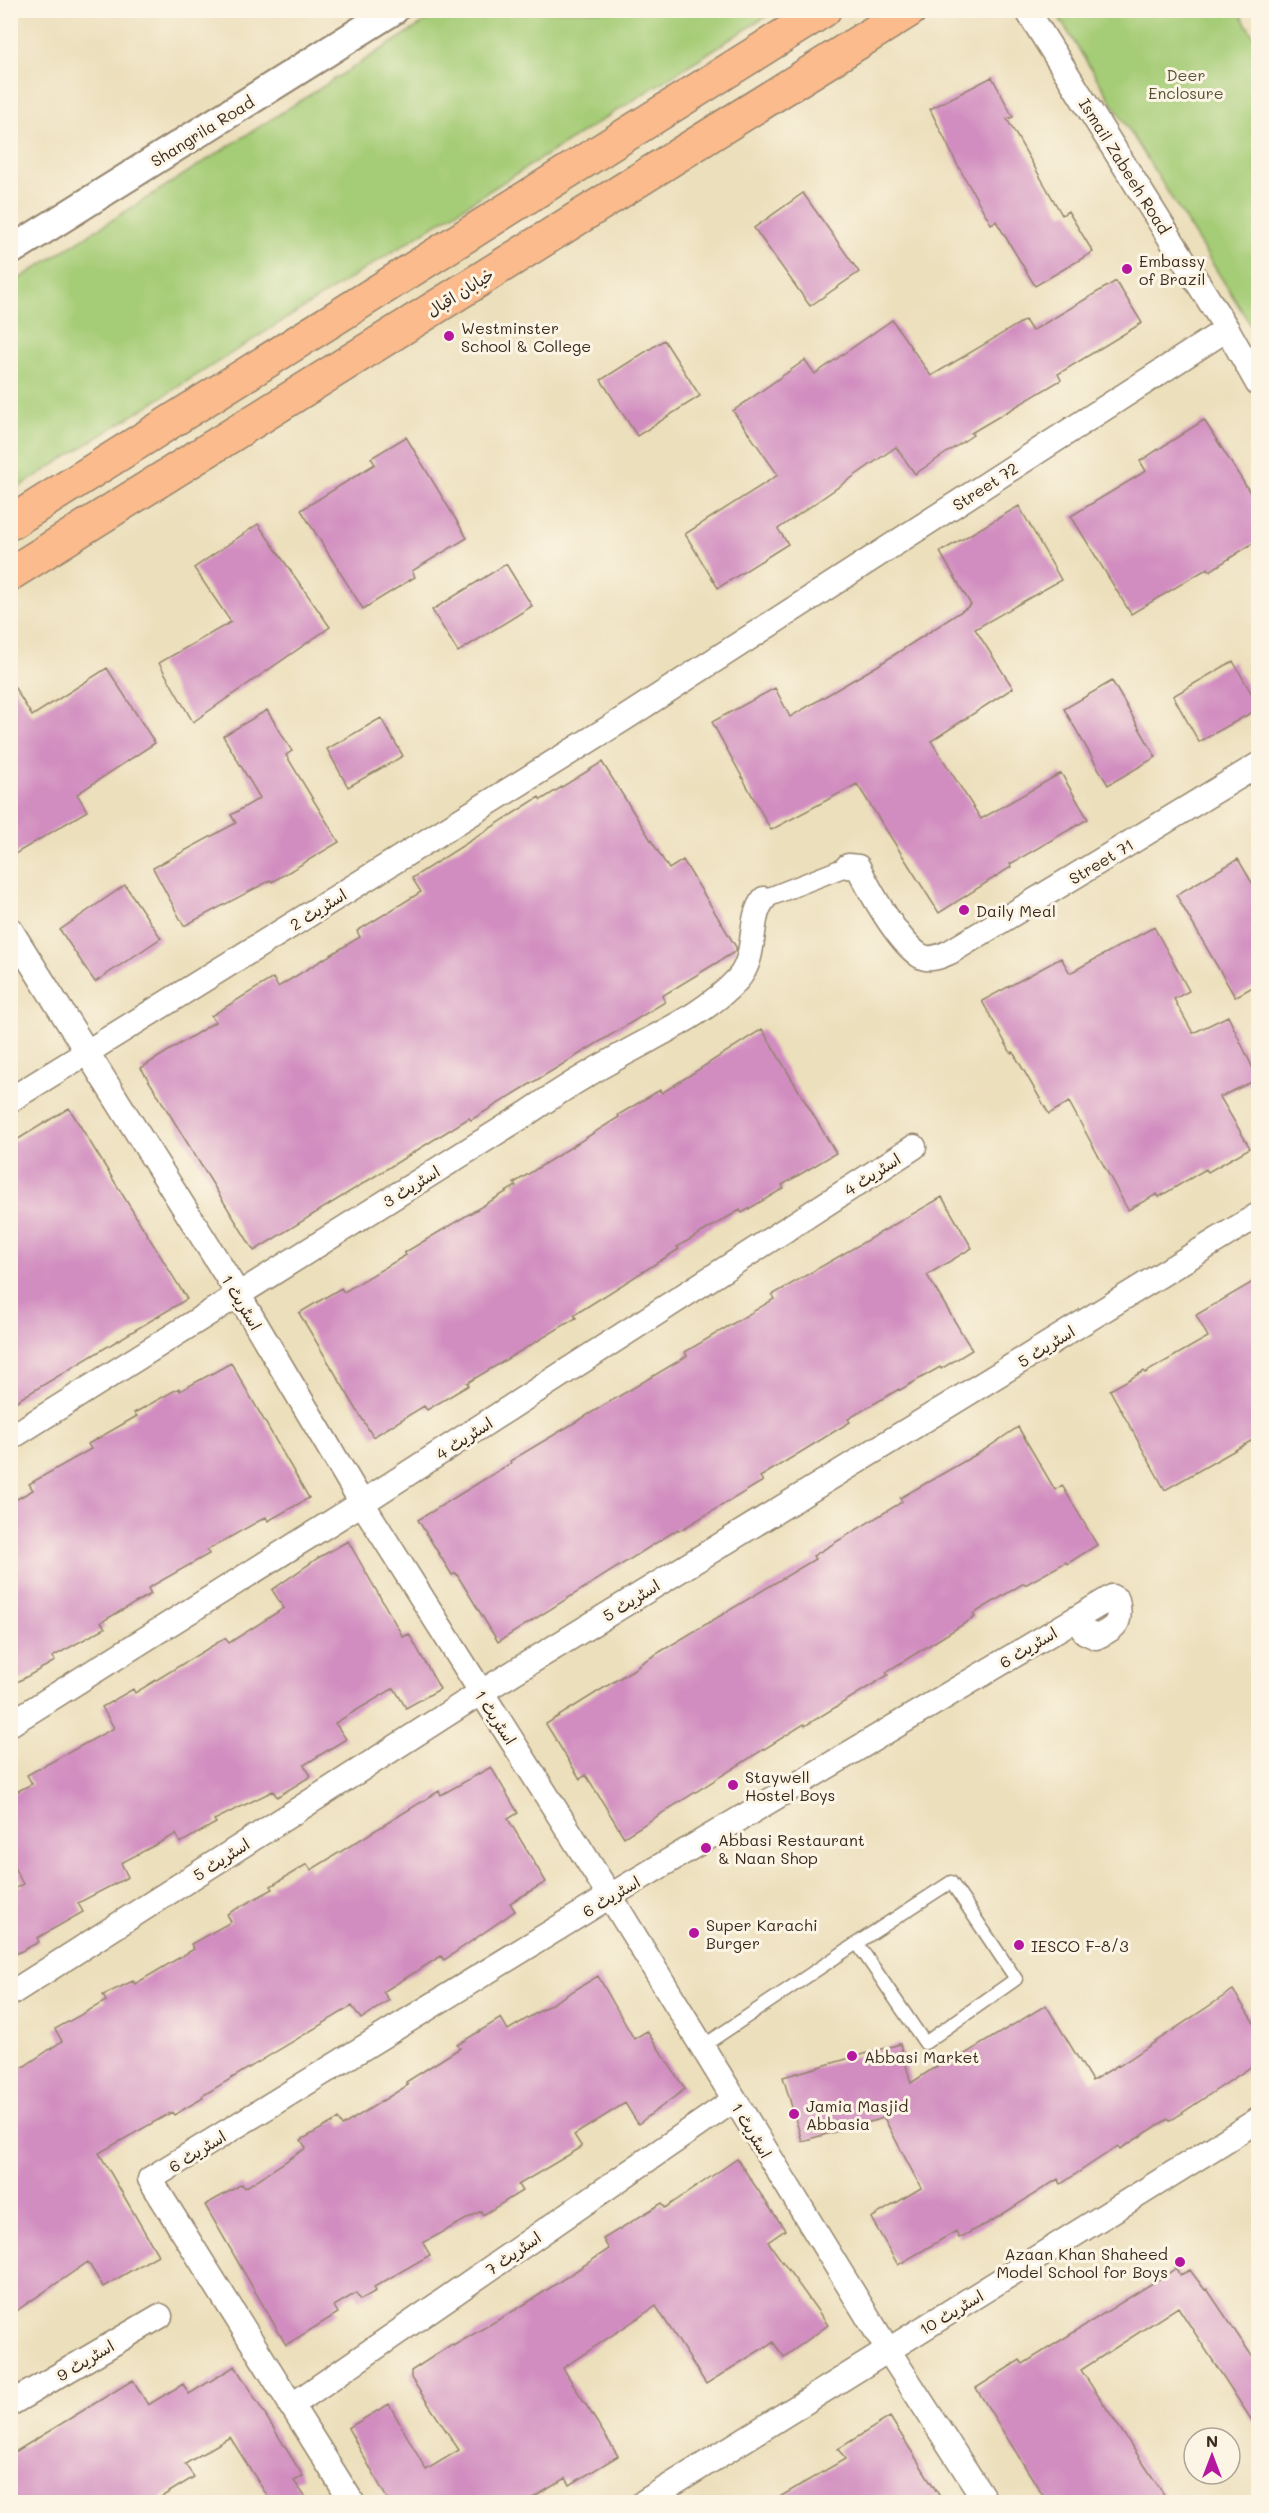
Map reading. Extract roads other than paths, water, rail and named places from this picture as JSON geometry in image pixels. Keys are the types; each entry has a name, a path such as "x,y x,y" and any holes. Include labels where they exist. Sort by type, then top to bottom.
{"main road":[{"path":"10,523 824,10"},
{"name":"خیابان اقبال","path":"10,574 910,10"}],"street":[{"name":"Shangrila Road","path":"10,251 394,10"},
{"name":"Ismail Zabeeh Road","path":"1027,10 1227,329 1258,384"},
{"name":"Street 72","path":"625,718 743,644 1227,329"},
{"name":"اسٹریٹ 2","path":"10,1100 625,718"},
{"name":"Street 71","path":"848,866 858,867 873,897 920,956 935,958 950,952 1258,765"},
{"path":"764,899 848,866"},
{"name":"اسٹریٹ 3","path":"10,1438 526,1114 572,1082 697,1014 739,978 751,952 756,914 764,899"},
{"name":"اسٹریٹ 1","path":"10,929 238,1294 362,1503 610,1896 888,2350 986,2502"},
{"name":"اسٹریٹ 4","path":"10,1724 362,1503 914,1147"},
{"name":"اسٹریٹ 5","path":"12,1991 480,1693 1258,1215"},
{"name":"اسٹریٹ 6","path":"291,2406 150,2179 610,1896 1075,1619"},
{"name":"اسٹریٹ 7","path":"291,2406 734,2100"},
{"name":"اسٹریٹ 10","path":"644,2502 1049,2253 1258,2120"},
{"name":"اسٹریٹ 9","path":"10,2404 160,2316"},
{"path":"291,2406 352,2502"}],"lane":[{"path":"703,2046 858,1943 951,1882 1016,1979 926,2043 858,1943"}],"place":[{"name":"Embassy of Brazil","path":"1127,269"},
{"name":"Westminster School & College","path":"449,336"},
{"name":"Daily Meal","path":"964,910"},
{"name":"Staywell Hostel Boys","path":"733,1785"},
{"name":"Abbasi Restaurant & Naan Shop","path":"706,1848"},
{"name":"Super Karachi Burger","path":"694,1933"},
{"name":"IESCO F-8/3","path":"1019,1945"},
{"name":"Abbasi Market","path":"852,2056"},
{"name":"Jamia Masjid Abbasia","path":"794,2114"},
{"name":"Azaan Khan Shaheed Model School for Boys","path":"1180,2262"}],"park label":[{"name":"Deer Enclosure","path":"1186,83"}]}
